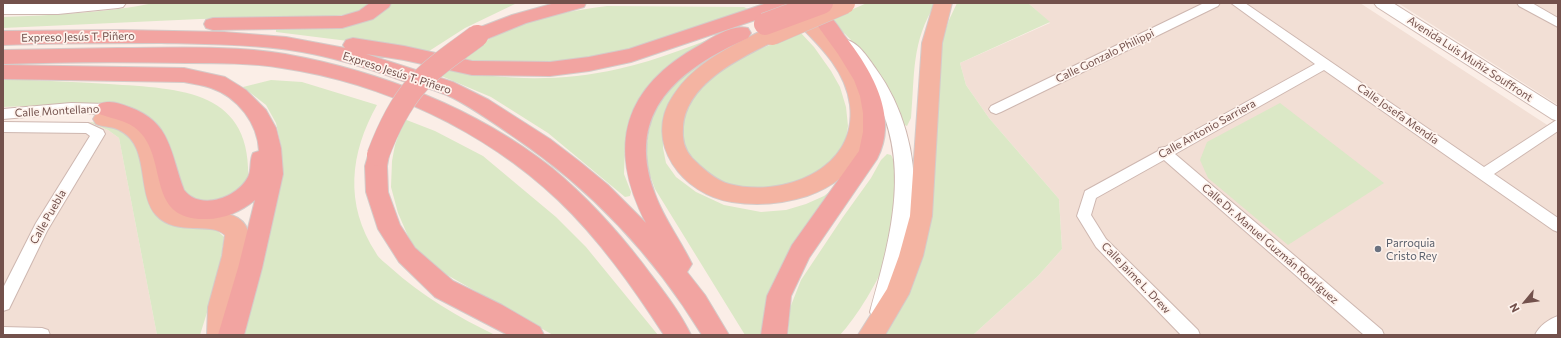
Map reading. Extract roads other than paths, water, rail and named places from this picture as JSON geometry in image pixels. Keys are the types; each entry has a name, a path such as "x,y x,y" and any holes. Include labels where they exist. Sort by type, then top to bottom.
{"highway":[{"path":"31,37 175,24 342,22 366,15 382,3"},
{"path":"531,3 478,36 434,70 416,87 388,128 376,166 377,192 390,229 407,255 444,289 531,335"},
{"path":"478,36 519,18 577,3"},
{"path":"787,3 821,37 845,64 851,75 857,91 860,113 860,132 856,146 845,162 826,178 803,189 779,195 756,196 730,193 708,184 694,174 680,159 673,142 671,125 677,105 688,89 703,74 747,46 763,25 787,3"},
{"path":"696,302 678,260 645,195 640,179 636,154 636,133 642,115 652,97 666,80 693,57 716,44 763,25 844,3"},
{"path":"873,333 897,294 911,256 921,216 932,43 943,3"},
{"path":"232,39 305,39 404,53 472,68 550,69 589,64 821,11 862,74 873,103 875,123 868,153 800,252 779,296 774,335"},
{"name":"Expreso Jesús T. Piñero","path":"3,38 118,36 232,39 316,48 382,66 451,89 497,114 546,146 596,186 642,231 696,302 716,335"},
{"name":"Expreso Jesús T. Piñero","path":"3,57 121,54 248,58 284,61 339,74 392,90 456,116 522,158 556,185 622,255 659,304 678,335"},
{"path":"3,72 184,75 218,82 239,95 259,115 265,128 270,148 272,174 250,268 231,335"},
{"path":"102,120 111,109 142,120 154,132 174,193 181,202 190,207 204,210 216,210 245,195 257,182 260,172 260,144 251,118 234,101 201,85 126,73"},
{"path":"102,120 114,119 132,126 143,138 150,155 160,200 170,214 194,221 226,223 236,232 234,256 220,307 220,335"}],"street":[{"path":"3,9 58,9 118,3"},
{"path":"805,3 821,11 861,59 876,81 893,116 903,150 905,200 890,276 873,333"},
{"name":"Calle Gonzalo Philippi","path":"996,109 1214,3"},
{"name":"Calle Josefa Mendía","path":"1237,3 1558,226"},
{"name":"Avenida Luis Muñiz Souffront","path":"1382,3 1558,115"},
{"path":"1523,3 1558,23"},
{"name":"Calle Antonio Sarriera","path":"1090,195 1164,152 1325,64"},
{"name":"Calle Montellano","path":"6,114 102,120"},
{"path":"3,127 88,128 102,120"},
{"name":"Calle Puebla","path":"3,304 41,226 102,120"},
{"path":"1484,174 1558,124"},
{"name":"Calle Dr. Manuel Guzmán Rodríguez","path":"1164,152 1376,335"},
{"name":"Calle Jaime L. Drew","path":"1090,195 1084,216 1101,243 1192,335"},
{"path":"1543,335 1558,323"},
{"path":"3,334 42,335"}],"place":[{"name":"Parroquia Cristo Rey","path":"1378,249"}]}
